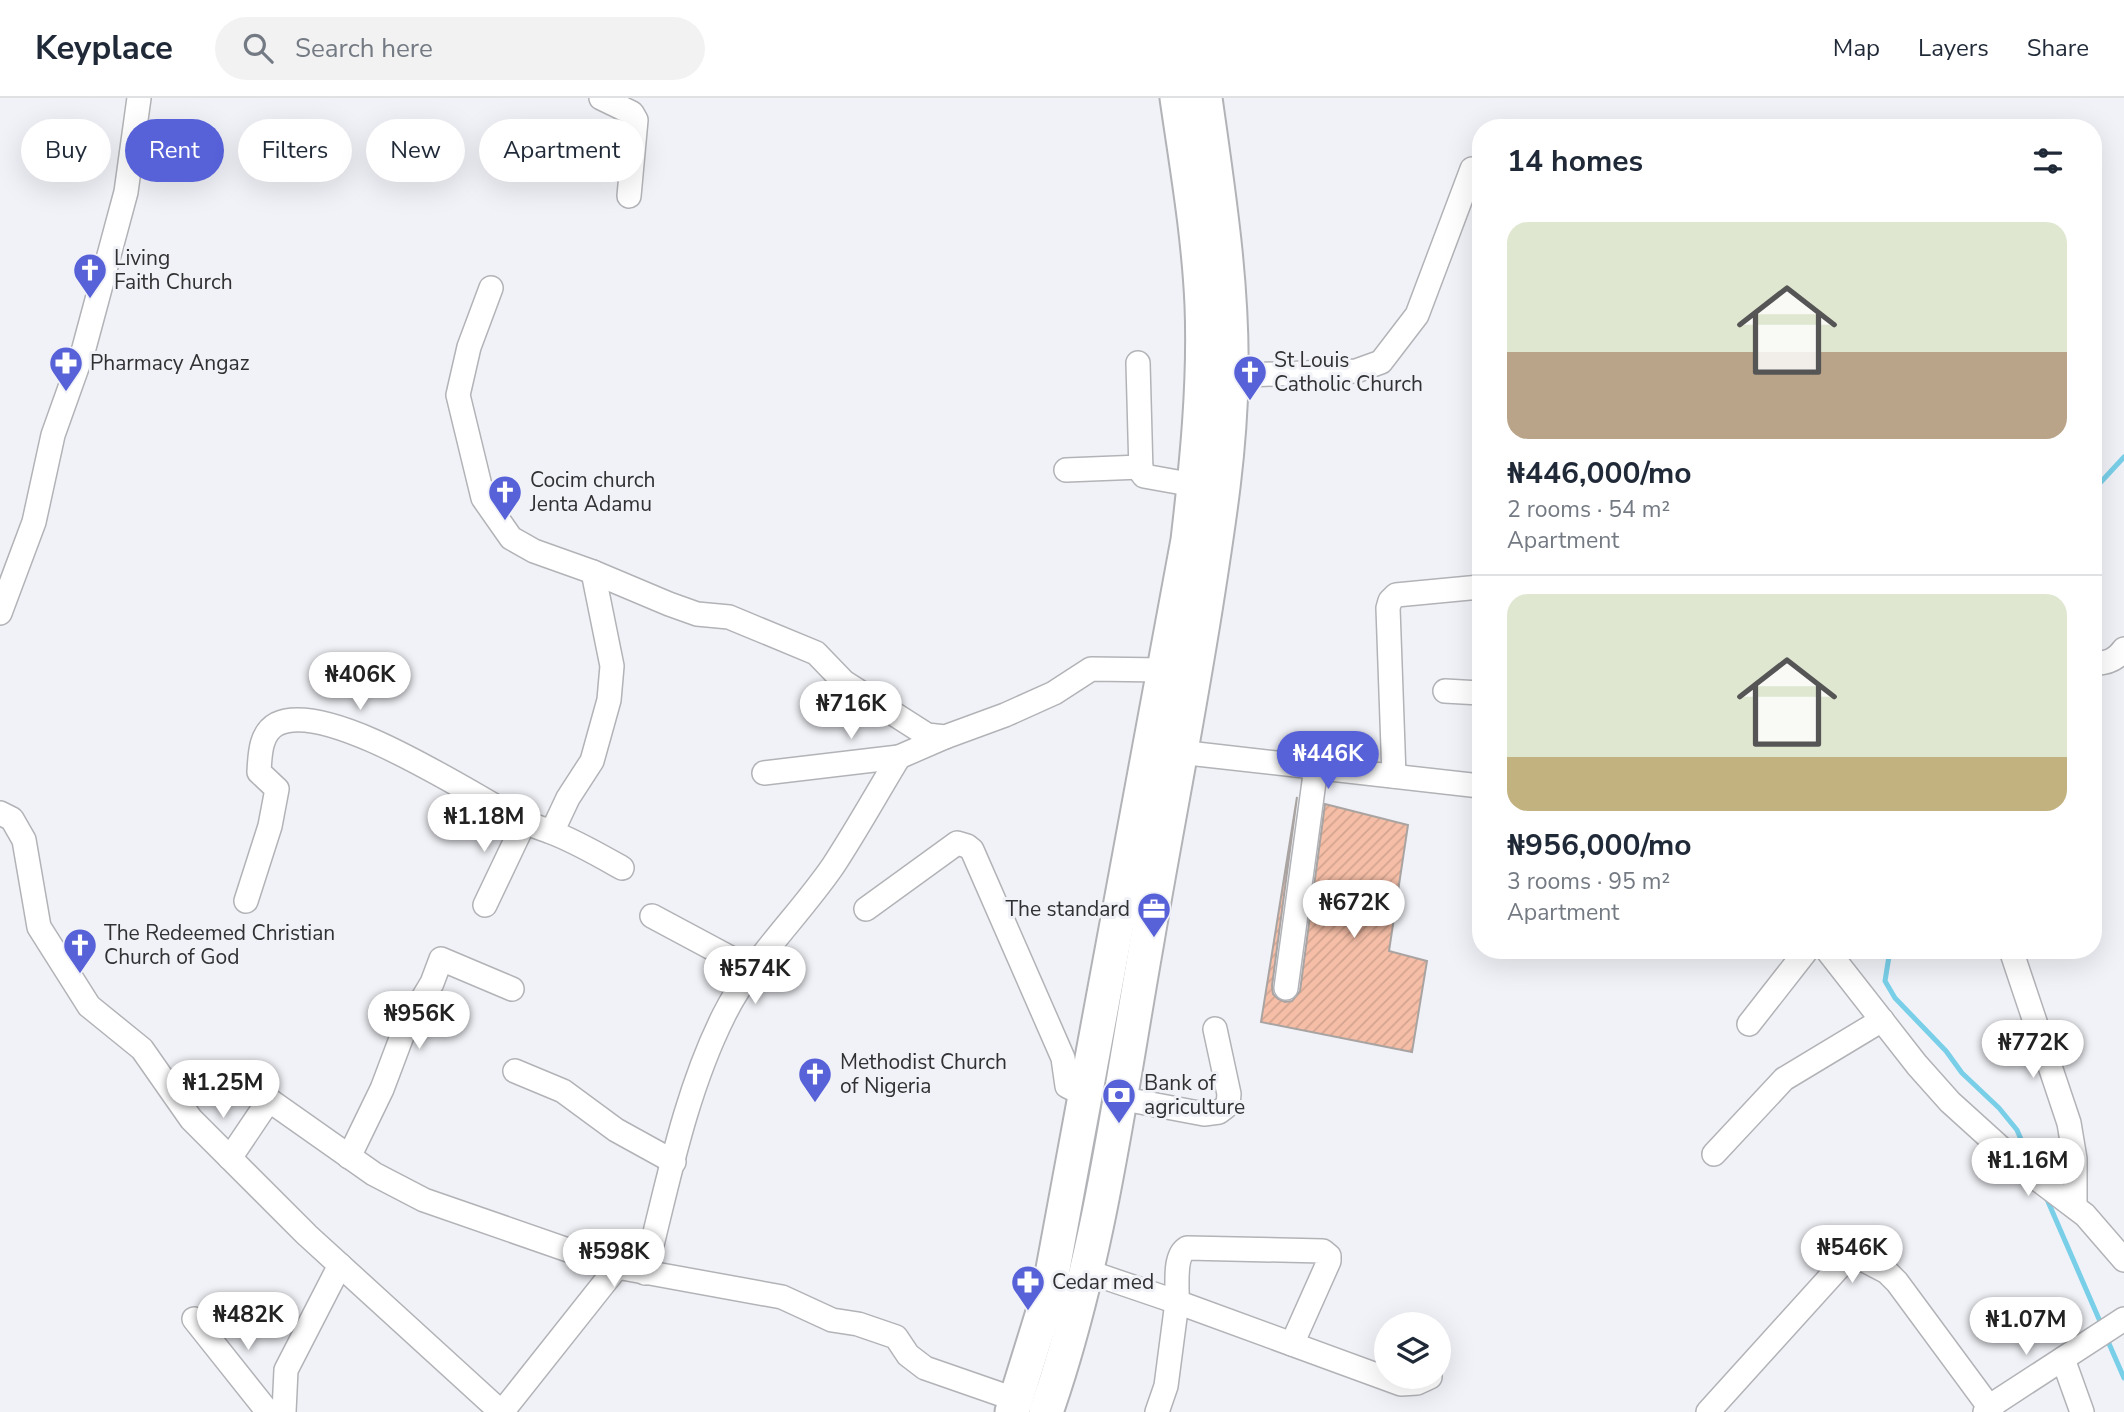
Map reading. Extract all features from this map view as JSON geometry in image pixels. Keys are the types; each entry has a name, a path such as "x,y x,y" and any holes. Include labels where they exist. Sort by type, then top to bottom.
{"highway":[{"path":"1063,1301 1086,1271 1098,1096 1180,752 1222,506 1216,376 1202,307 1199,260 1177,98"},
{"path":"1025,1408 1064,1358 1063,1301 1098,1096 1164,670 1188,540 1194,485 1216,376 1231,319 1205,98"}],"street":[{"path":"0,613 34,522 53,435 84,348 126,192 139,98"},
{"path":"601,98 632,113 636,120 629,196"},
{"path":"1216,376 1356,371 1381,362 1417,315 1472,169"},
{"path":"491,288 469,347 458,395 483,498 511,538 534,551 688,611 729,617 816,653 844,682 927,735 945,737"},
{"path":"1138,363 1141,467 1144,477 1194,485"},
{"path":"1066,470 1141,467"},
{"path":"552,832 568,798 592,761 609,700 612,666 593,572"},
{"path":"1394,776 1390,601 1396,596 1472,588"},
{"path":"2102,664 2112,661 2124,649"},
{"path":"764,773 899,757 1054,693 1091,669 1164,670"},
{"path":"1445,691 1472,693"},
{"path":"246,901 270,826 277,789 259,772 261,748 268,731 279,723 310,720 374,741 524,822 552,832 622,868"},
{"path":"1180,752 1472,785"},
{"path":"645,1273 693,1089 724,1015 751,969 833,866 899,757"},
{"path":"1286,988 1316,767"},
{"path":"0,813 12,819 24,840 39,926 89,1006 142,1049 191,1119 340,1265 502,1412 617,1268"},
{"path":"485,905 524,822"},
{"path":"866,909 957,844 968,846 1063,1058 1067,1086 1098,1096 1204,1114 1219,1112 1228,1105 1229,1094 1214,1029"},
{"path":"652,916 751,969"},
{"path":"1749,1024 1800,959"},
{"path":"1834,959 1950,1102 2024,1169 2066,1200 2108,1239 2124,1260"},
{"path":"2014,959 2069,1123 2075,1159 2066,1200"},
{"path":"349,1157 382,1089 405,1028 432,982 441,960 512,989"},
{"path":"1714,1154 1784,1079 1882,1020"},
{"path":"515,1070 563,1091 616,1130 674,1162"},
{"path":"230,1157 269,1100 374,1174 424,1200 617,1268 782,1297 832,1320 858,1324 896,1337 908,1355 925,1368 1025,1408"},
{"path":"1157,1412 1166,1386 1177,1302 1179,1256 1183,1250 1323,1251 1329,1256 1292,1344"},
{"path":"1708,1412 1841,1265 1852,1260 1864,1260 1876,1265 1897,1282 1987,1410 2111,1328"},
{"path":"284,1412 286,1370 340,1265"},
{"path":"1086,1271 1374,1374"},
{"path":"194,1319 268,1412"},
{"path":"2063,1359 2082,1412"}],"building":[{"path":"1297,797 1273,994 1285,1002 1292,1001 1300,991 1325,804 1408,825 1389,951 1427,961 1412,1052 1261,1022"}],"waterway":[{"path":"2102,481 2124,457"},
{"path":"1889,959 1885,981 1895,998 1946,1051 1962,1073 1999,1108 2017,1130 2031,1163"},
{"path":"2046,1197 2102,1326"},
{"path":"2107,1339 2124,1378"}],"place":[{"name":"Living Faith Church","path":"90,300"},
{"name":"Pharmacy Angaz","path":"66,393"},
{"name":"St Louis Catholic Church","path":"1250,402"},
{"name":"Cocim church Jenta Adamu","path":"505,522"},
{"name":"The standard","path":"1154,939"},
{"name":"The Redeemed Christian Church of God","path":"80,975"},
{"name":"Methodist Church of Nigeria","path":"815,1104"},
{"name":"Bank of agriculture","path":"1119,1125"},
{"name":"Cedar med","path":"1028,1312"}]}
